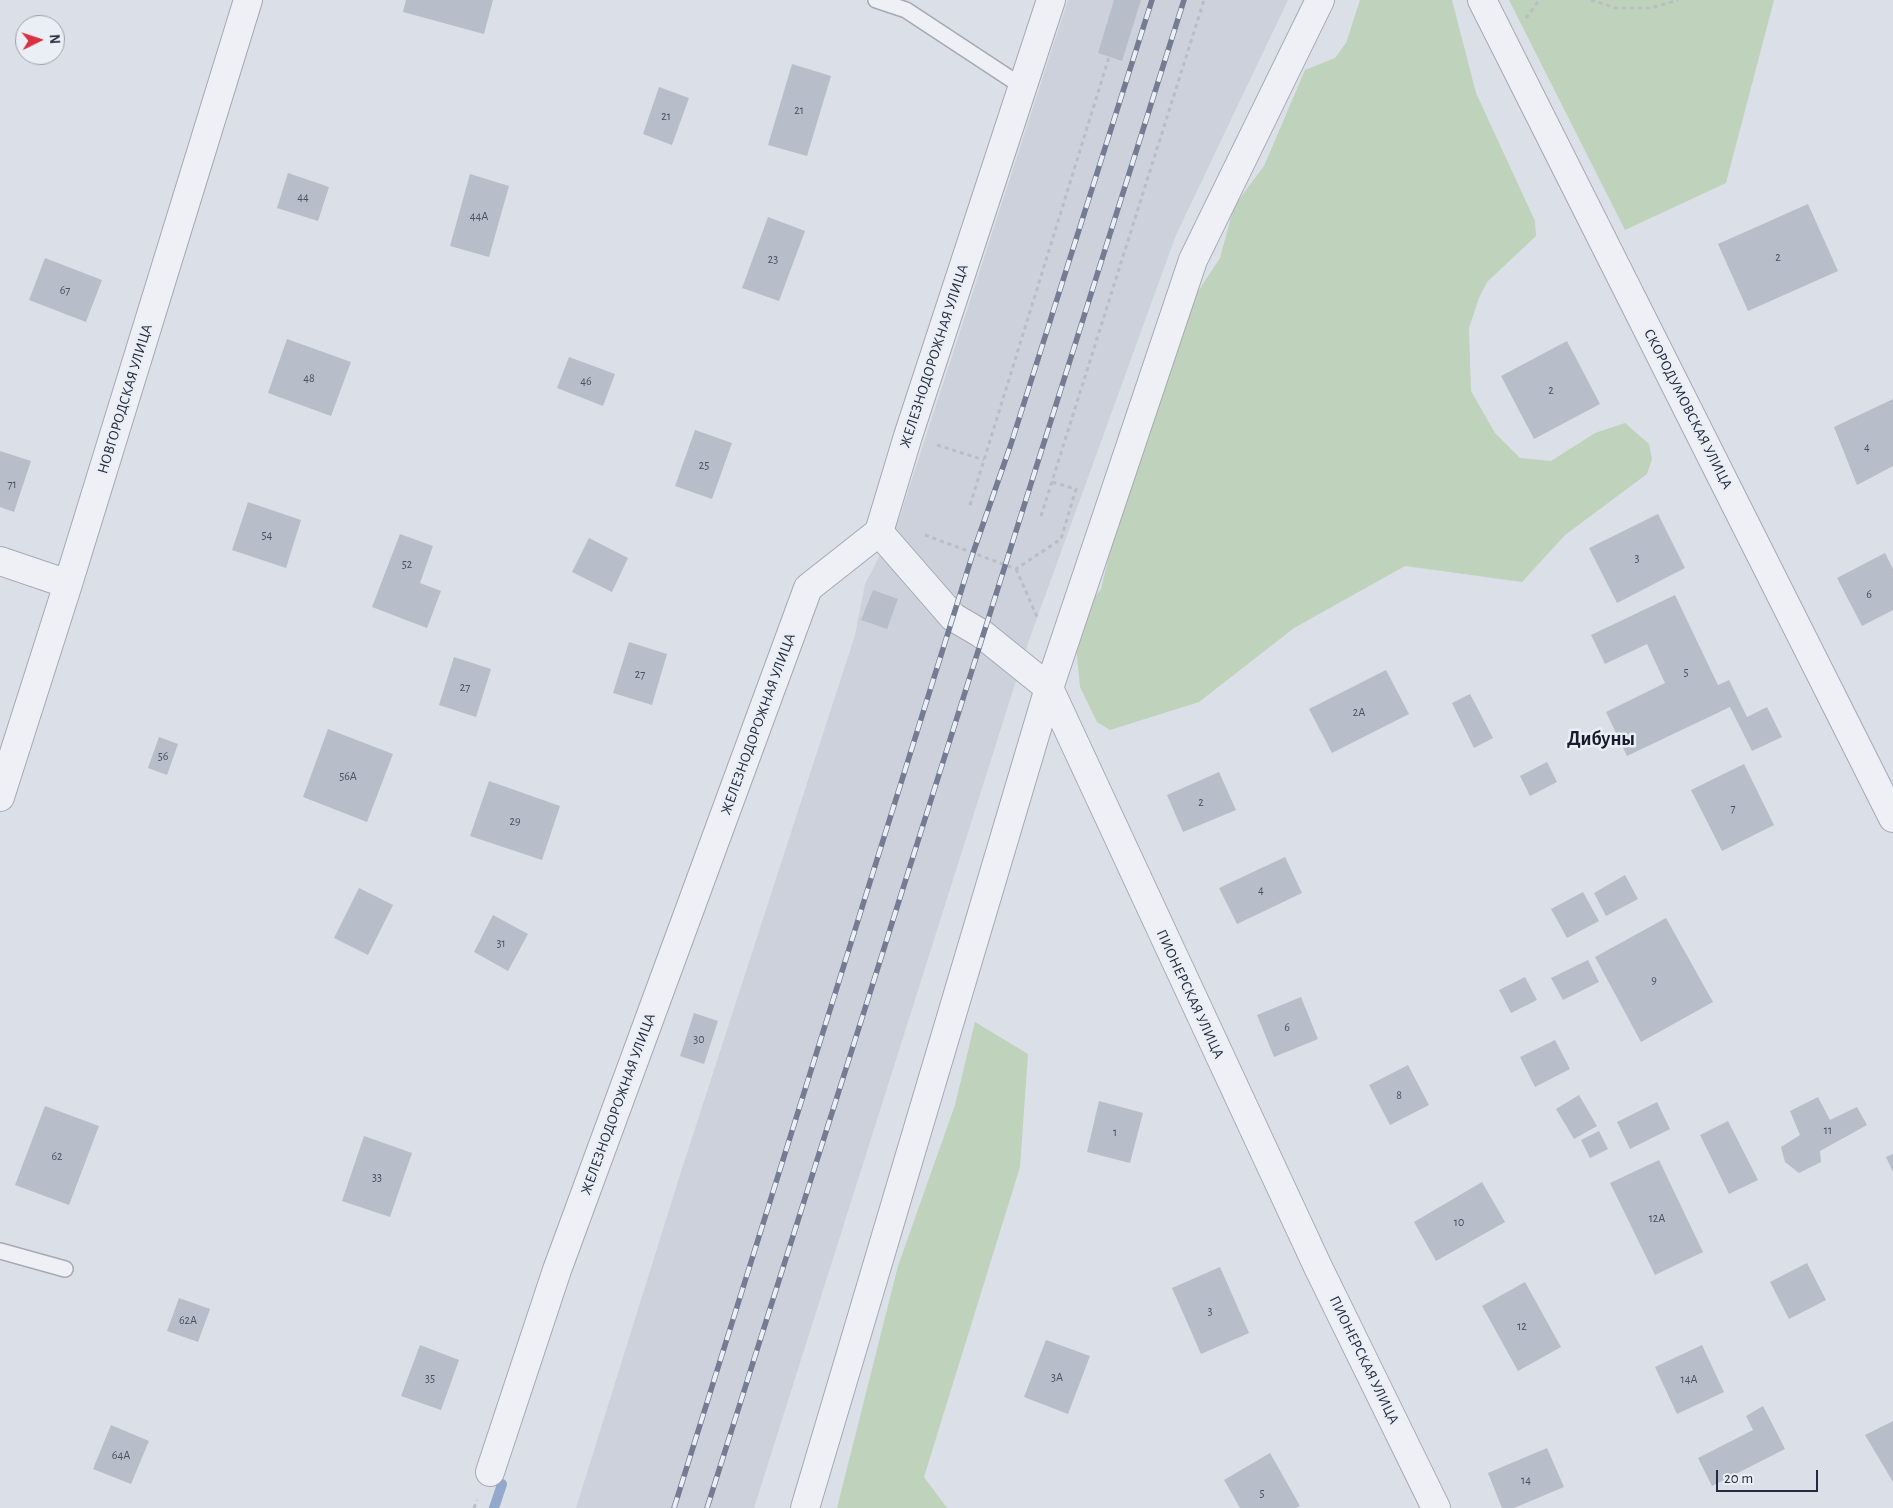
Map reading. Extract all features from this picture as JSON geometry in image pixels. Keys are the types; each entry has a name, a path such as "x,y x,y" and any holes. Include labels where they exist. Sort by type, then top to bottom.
{"street":[{"name":"НОВГОРОДСКАЯ УЛИЦА","path":"0,797 68,584 248,0"},
{"name":"ЖЕЛЕЗНОДОРОЖНАЯ УЛИЦА","path":"481,1473 808,588 879,532 908,436 1050,0"},
{"path":"805,1508 1049,688 1193,260 1320,0"},
{"name":"СКОРОДУМОВСКАЯ УЛИЦА","path":"1482,0 1893,818"},
{"name":"ПИОНЕРСКАЯ УЛИЦА","path":"879,532 953,617 982,634 1049,688 1318,1267 1436,1508"},
{"path":"0,560 68,584"}],"lane":[{"path":"876,0 906,10 1023,87"},
{"path":"0,1251 64,1269"}],"path":[{"path":"1041,516 1204,0"},
{"path":"1591,0 1616,8 1650,8 1678,0"},
{"path":"970,505 1109,57"},
{"path":"935,455 938,445 984,460"},
{"path":"1016,569 1061,538 1076,490 1052,482"},
{"path":"922,533 1016,569 1046,636 1059,657"}],"shaded area":[{"path":"1068,0 1288,0 1176,235 1028,643 754,1508 576,1508 679,1178 855,635 865,584 899,519"}],"green space":[{"path":"1360,0 1452,0 1476,93 1535,221 1536,236 1487,282 1479,298 1469,328 1471,391 1495,433 1520,458 1551,461 1595,433 1625,423 1649,444 1652,459 1647,474 1565,535 1522,582 1405,566 1294,628 1199,702 1110,730 1097,722 1080,687 1075,636 1079,617 1101,589 1135,448 1182,316 1220,258 1234,206 1264,166 1305,70 1335,58 1346,43"},
{"path":"1509,0 1774,0 1726,183 1625,230"},
{"path":"975,1022 1028,1054 1020,1167 924,1477 947,1508 837,1508 898,1266 955,1105"}],"building":[{"path":"406,0 493,0 484,34 403,12"},
{"path":"1114,0 1141,0 1122,61 1098,53"},
{"path":"792,64 831,76 807,156 768,145"},
{"path":"659,87 689,98 672,145 643,134"},
{"path":"288,173 329,187 318,221 277,208"},
{"path":"470,174 509,186 489,257 450,246"},
{"path":"1808,204 1838,271 1748,311 1718,244"},
{"path":"768,217 805,231 779,301 742,288"},
{"path":"45,258 102,280 86,322 29,300"},
{"path":"287,339 351,362 331,416 268,393"},
{"path":"1567,341 1600,404 1534,439 1501,376"},
{"path":"569,357 615,374 603,406 557,388"},
{"path":"1893,399 1893,466 1857,485 1834,427"},
{"path":"695,430 732,443 712,499 675,486"},
{"path":"0,451 31,461 14,512 0,507"},
{"path":"248,502 301,520 286,568 232,550"},
{"path":"1658,514 1685,568 1617,603 1589,548"},
{"path":"400,534 433,546 420,583 441,591 427,628 372,607"},
{"path":"589,538 628,558 612,592 572,572"},
{"path":"1885,553 1893,569 1893,610 1862,626 1837,578"},
{"path":"873,590 898,599 887,629 861,620"},
{"path":"1675,595 1718,685 1729,680 1747,717 1767,707 1782,737 1752,751 1730,707 1627,756 1606,712 1665,683 1647,644 1605,664 1591,635"},
{"path":"629,642 667,654 652,705 613,693"},
{"path":"454,657 491,669 476,717 439,705"},
{"path":"1386,670 1409,714 1332,753 1309,709"},
{"path":"1470,694 1493,738 1474,748 1452,703"},
{"path":"328,729 393,754 367,822 303,797"},
{"path":"159,737 178,744 167,775 148,768"},
{"path":"1547,762 1557,782 1530,796 1520,776"},
{"path":"1744,764 1774,825 1722,851 1691,790"},
{"path":"1219,772 1236,810 1183,832 1167,795"},
{"path":"489,781 560,806 542,860 470,836"},
{"path":"1285,857 1302,893 1237,924 1219,888"},
{"path":"1625,875 1638,899 1606,916 1594,893"},
{"path":"359,888 393,905 368,955 334,938"},
{"path":"1583,892 1599,921 1567,938 1551,909"},
{"path":"493,915 528,934 508,971 474,952"},
{"path":"1666,918 1713,1002 1641,1042 1595,957"},
{"path":"1588,960 1599,982 1563,1000 1551,978"},
{"path":"1525,977 1537,1000 1511,1013 1499,990"},
{"path":"1301,997 1318,1039 1274,1057 1257,1015"},
{"path":"694,1013 718,1021 704,1064 680,1056"},
{"path":"1555,1040 1570,1069 1535,1087 1520,1057"},
{"path":"1408,1065 1429,1105 1390,1125 1369,1085"},
{"path":"1579,1095 1597,1126 1574,1139 1556,1109"},
{"path":"1818,1097 1830,1120 1857,1107 1867,1125 1820,1151 1821,1162 1799,1173 1785,1162 1781,1147 1800,1135 1790,1111"},
{"path":"1099,1101 1143,1113 1130,1163 1087,1152"},
{"path":"1657,1102 1670,1129 1630,1149 1617,1122"},
{"path":"45,1106 99,1126 69,1205 15,1185"},
{"path":"1728,1121 1758,1180 1729,1194 1700,1135"},
{"path":"1599,1131 1608,1149 1590,1158 1581,1140"},
{"path":"364,1136 412,1153 390,1217 342,1201"},
{"path":"1893,1154 1893,1172 1886,1157"},
{"path":"1659,1160 1703,1252 1655,1275 1610,1183"},
{"path":"1482,1182 1505,1222 1436,1261 1414,1222"},
{"path":"1807,1263 1826,1300 1789,1319 1770,1282"},
{"path":"1220,1267 1249,1333 1201,1354 1172,1288"},
{"path":"1525,1282 1561,1347 1518,1371 1482,1306"},
{"path":"179,1298 210,1309 198,1342 167,1331"},
{"path":"1046,1340 1090,1356 1068,1414 1024,1397"},
{"path":"420,1345 459,1360 441,1410 401,1396"},
{"path":"1702,1345 1724,1392 1677,1414 1655,1367"},
{"path":"1763,1406 1785,1449 1712,1486 1698,1458 1753,1430 1746,1416"},
{"path":"1893,1421 1893,1482 1865,1435"},
{"path":"111,1425 149,1441 131,1484 93,1469"},
{"path":"1547,1448 1564,1487 1514,1508 1502,1508 1488,1473"},
{"path":"1270,1453 1300,1506 1296,1508 1240,1508 1224,1480"}],"waterway":[{"path":"494,1508 502,1484"}],"railway":[{"path":"674,1508 973,553 1011,444 1152,0"},
{"path":"707,1508 1184,0"}],"district":[{"name":"Дибуны","path":"1601,739"}]}
